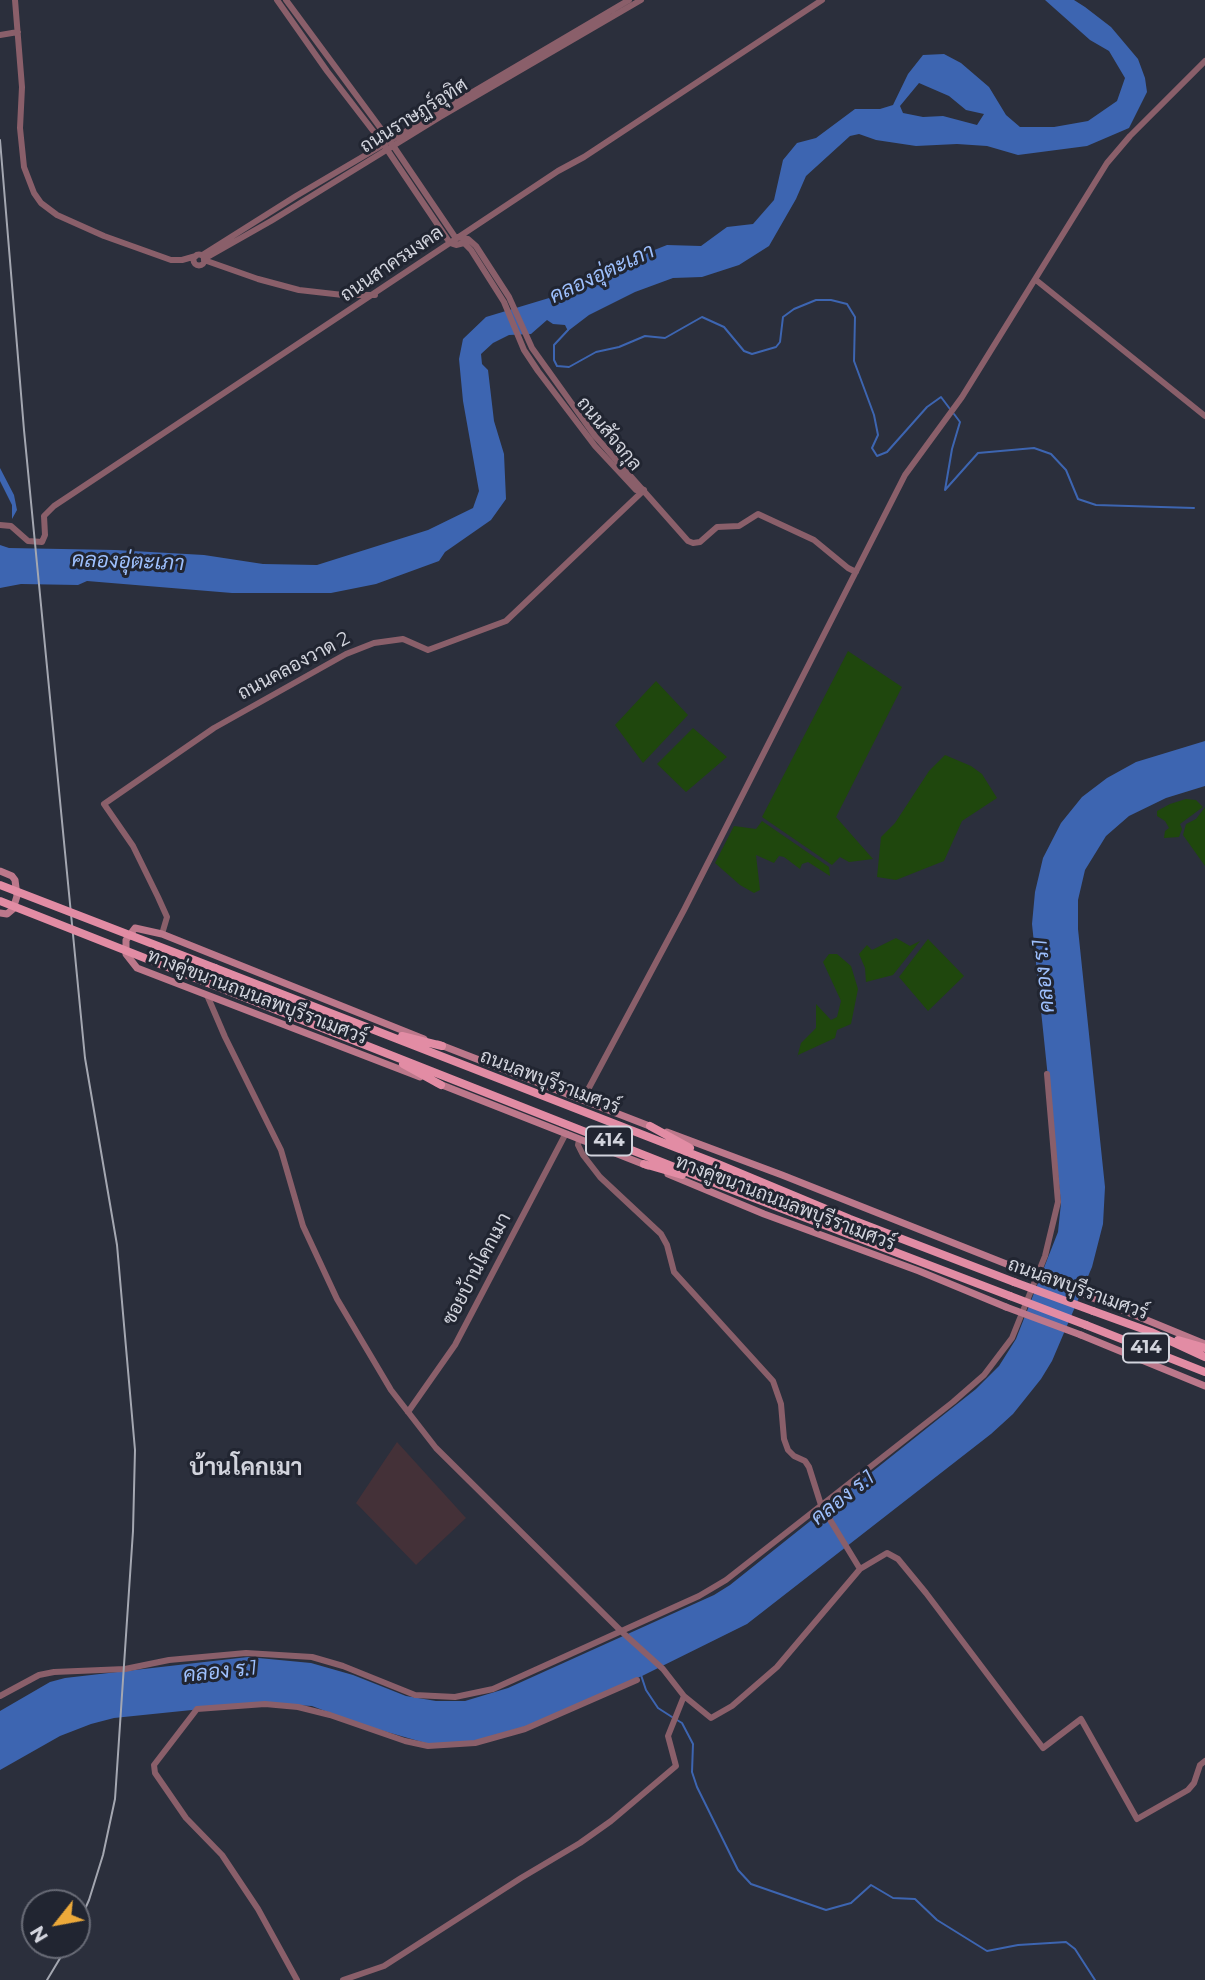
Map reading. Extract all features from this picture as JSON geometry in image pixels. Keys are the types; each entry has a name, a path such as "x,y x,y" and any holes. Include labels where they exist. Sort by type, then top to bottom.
{"main road":[{"path":"0,872 12,876 15,880 17,896 13,909 7,914 0,913"},
{"name":"ถนนลพบุรีราเมศวร์","path":"0,885 718,1164 850,1219 1151,1332 1205,1357"},
{"name":"ถนนลพบุรีราเมศวร์","path":"0,901 725,1187 1205,1372"},
{"name":"ทางคู่ขนานถนนลพบุรีราเมศวร์","path":"1205,1346 1098,1300 782,1175 442,1046 162,934 135,928 126,940 126,954 137,968 644,1164 766,1214 919,1271 1205,1386"},
{"path":"375,1030 442,1046"},
{"path":"371,1047 441,1085"},
{"path":"650,1126 718,1164"},
{"path":"644,1164 725,1187"},
{"path":"844,1232 850,1219"},
{"path":"1151,1332 1205,1346"}],"street":[{"path":"15,0 22,88 20,128 24,167 34,193 49,209 74,223 171,260 200,260 299,290 342,295 375,295"},
{"name":"ถนนสัจจกุล","path":"277,0 327,71 389,146 450,243 468,245 506,299 524,350 595,446 636,490 644,489"},
{"name":"ถนนสัจจกุล","path":"286,0 455,237 472,241 532,348 595,436 644,489"},
{"name":"ถนนราษฏร์อุทิศ","path":"200,260 296,196 389,146 629,0"},
{"name":"ถนนราษฏร์อุทิศ","path":"563,42 641,0"},
{"name":"ถนนสาครมงคล","path":"0,525 11,526 28,541 42,542 45,536 44,516 54,506 822,0"},
{"path":"0,36 18,32"},
{"path":"583,1099 684,909 905,475 955,406 1107,163 1130,136 1205,61"},
{"path":"1036,280 1205,416"},
{"path":"644,489 688,541 693,543 700,542 717,527 739,526 758,514 814,540 856,572"},
{"name":"ถนนคลองวาด 2","path":"162,934 167,917 133,846 104,804 214,728 346,654 374,643 403,639 428,650 506,621 644,489"},
{"path":"207,995 281,1150 303,1226 337,1299 391,1390 436,1448 663,1669 684,1696 711,1717 732,1706 777,1667 860,1569 887,1553 898,1559 998,1685 1044,1748 1080,1719 1137,1819 1188,1790 1194,1783 1200,1765 1205,1761"},
{"path":"0,1696 39,1675 54,1672 125,1668 169,1660 246,1653 312,1657 343,1666 415,1695 455,1697 493,1689 699,1596 726,1580 984,1375 1012,1338 1045,1256 1058,1202 1047,1074"},
{"name":"ซอยบ้านโคกเมา","path":"408,1412 456,1345 565,1135"},
{"path":"579,1140 578,1145 583,1155 600,1177 662,1234 674,1272 773,1381 781,1404 784,1439 788,1450 805,1461 809,1467 821,1505 860,1569"},
{"path":"297,1980 258,1909 222,1855 187,1818 155,1773 154,1765 197,1709 265,1704 298,1707 428,1746 475,1743 525,1729 637,1680"},
{"path":"344,1980 384,1966 611,1821 676,1766 668,1736 684,1696"}],"shaded area":[{"name":"บ้านโคกเมา","path":"397,1442 466,1518 416,1565 356,1503"}],"green space":[{"path":"848,651 902,687 836,817 873,859 849,862 840,857 832,865 762,817"},
{"path":"656,681 688,715 643,763 615,725"},
{"path":"693,728 727,757 686,792 657,764"},
{"path":"945,755 982,774 997,798 962,821 944,861 896,880 877,877 881,837 895,823 929,771"},
{"path":"1186,799 1196,800 1203,807 1180,824 1182,829 1179,837 1164,838 1165,831 1169,828 1165,821 1157,816 1157,811"},
{"path":"1205,807 1205,866 1183,835 1186,824 1196,819"},
{"path":"762,821 829,867 830,876 808,862 802,864 800,869 784,857 779,856 774,863 756,855 760,890 754,893 740,885 715,863 734,826 756,829"},
{"path":"896,938 910,946 920,941 893,975 866,982 865,968 859,954 867,945 872,950"},
{"path":"928,939 964,976 928,1011 899,977"},
{"path":"829,954 837,954 851,966 858,989 851,1024 837,1030 835,1038 798,1055 797,1058 801,1043 816,1028 816,1004 831,1020 837,1017 841,1001 823,962"}],"water":[{"name":"คลองอุ่ตะเภา","path":"1045,0 1074,0 1111,27 1138,59 1147,92 1129,128 1087,146 1018,155 987,146 916,146 876,140 859,134 850,136 806,176 769,246 739,265 702,277 673,278 635,292 589,315 568,331 565,325 553,324 547,320 531,334 509,335 493,343 481,354 482,364 488,370 494,421 504,454 506,499 491,520 445,552 439,561 376,584 331,593 232,593 87,581 78,585 21,584 0,588 0,545 9,548 204,555 263,564 317,565 428,530 473,508 479,491 463,401 459,359 463,339 486,317 569,292 624,262 667,245 701,246 727,227 753,224 774,200 783,160 797,143 816,138 855,109 880,109 893,105 908,74 923,55 944,54 961,63 989,87 1006,115 1020,127 1054,127 1088,121 1117,101 1125,78 1109,51 1090,40","holes":["919,83 949,96 966,110 984,114 977,125 943,116 923,117 903,113 900,106"]},
{"path":"0,468 14,495 17,510 12,519 12,505 0,481"},
{"name":"คลอง ร.1","path":"1205,741 1205,786 1166,798 1129,816 1106,836 1085,870 1078,900 1078,929 1105,1187 1103,1224 1092,1267 1052,1361 1013,1414 991,1434 747,1624 642,1676 527,1726 474,1741 429,1744 359,1724 312,1706 260,1703 114,1718 60,1736 0,1770 0,1711 50,1682 65,1678 248,1657 311,1663 353,1675 406,1696 436,1701 465,1701 508,1688 714,1595 730,1585 976,1389 999,1366 1016,1339 1058,1232 1061,1203 1032,924 1035,892 1043,858 1061,823 1082,797 1107,778 1136,762"}],"waterway":[{"path":"568,330 554,345 554,360 557,366 569,367 596,352 619,347 645,336 665,338 702,317 724,327 744,351 752,354 776,347 780,342 783,317 794,309 816,300 831,300 847,304 855,317 854,361 874,415 878,435 872,448 877,456 887,452 927,407 941,397 950,409"},
{"path":"954,414 960,422 945,490 978,453 1034,448 1051,454 1066,470 1078,499 1096,505 1194,508"},
{"path":"641,1675 646,1690 658,1708 672,1717"},
{"path":"677,1720 682,1723 693,1744 692,1772 697,1787 738,1870 751,1884 826,1910 851,1903 871,1885 893,1898 915,1899 937,1920 987,1951 1018,1945 1066,1942 1075,1949 1095,1980"}],"railway":[{"path":"0,140 24,430 85,1058 117,1245 135,1450 133,1531 115,1799 103,1855 91,1894"},
{"path":"47,1980 60,1959"}],"district":[{"name":"บ้านโคกเมา","path":"246,1468"}]}
